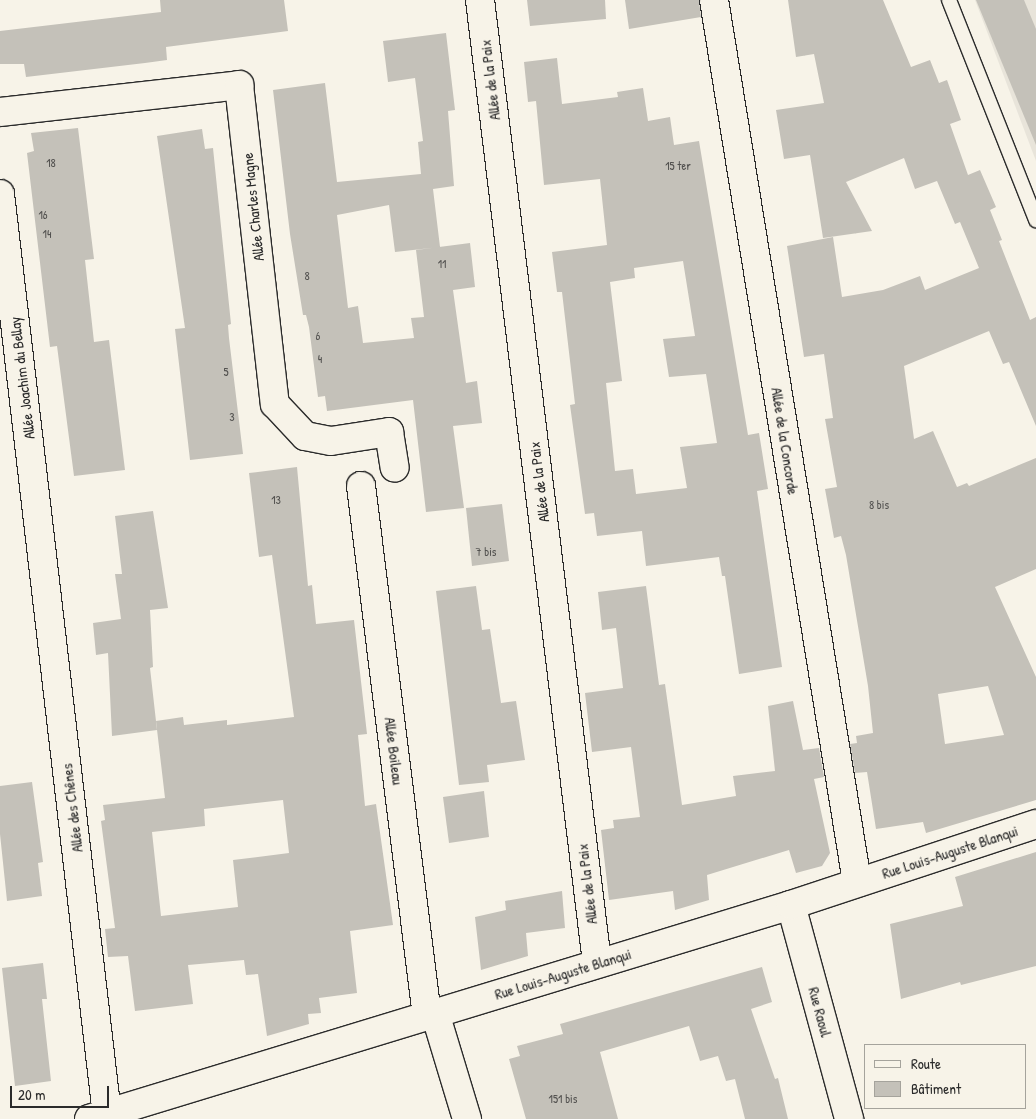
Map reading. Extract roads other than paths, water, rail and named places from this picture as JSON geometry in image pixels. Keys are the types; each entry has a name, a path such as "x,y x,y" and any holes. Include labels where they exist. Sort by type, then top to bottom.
{"street":[{"name":"Allée de la Paix","path":"480,0 597,963"},
{"name":"Allée de la Concorde","path":"714,0 857,882"},
{"name":"Allée Charles Magne","path":"0,112 239,85 275,404 305,436 331,442 389,432 395,468"},
{"name":"Allée Joachim du Bellay","path":"0,194 36,502"},
{"name":"Allée Boileau","path":"361,486 431,1015 467,1119"},
{"name":"Allée des Chênes","path":"36,502 107,1116"},
{"name":"Rue Louis-Auguste Blanqui","path":"107,1116 597,963 791,905 1036,824"},
{"name":"Rue Raoul","path":"791,905 850,1119"}],"lane":[{"path":"949,0 1036,220"}]}
